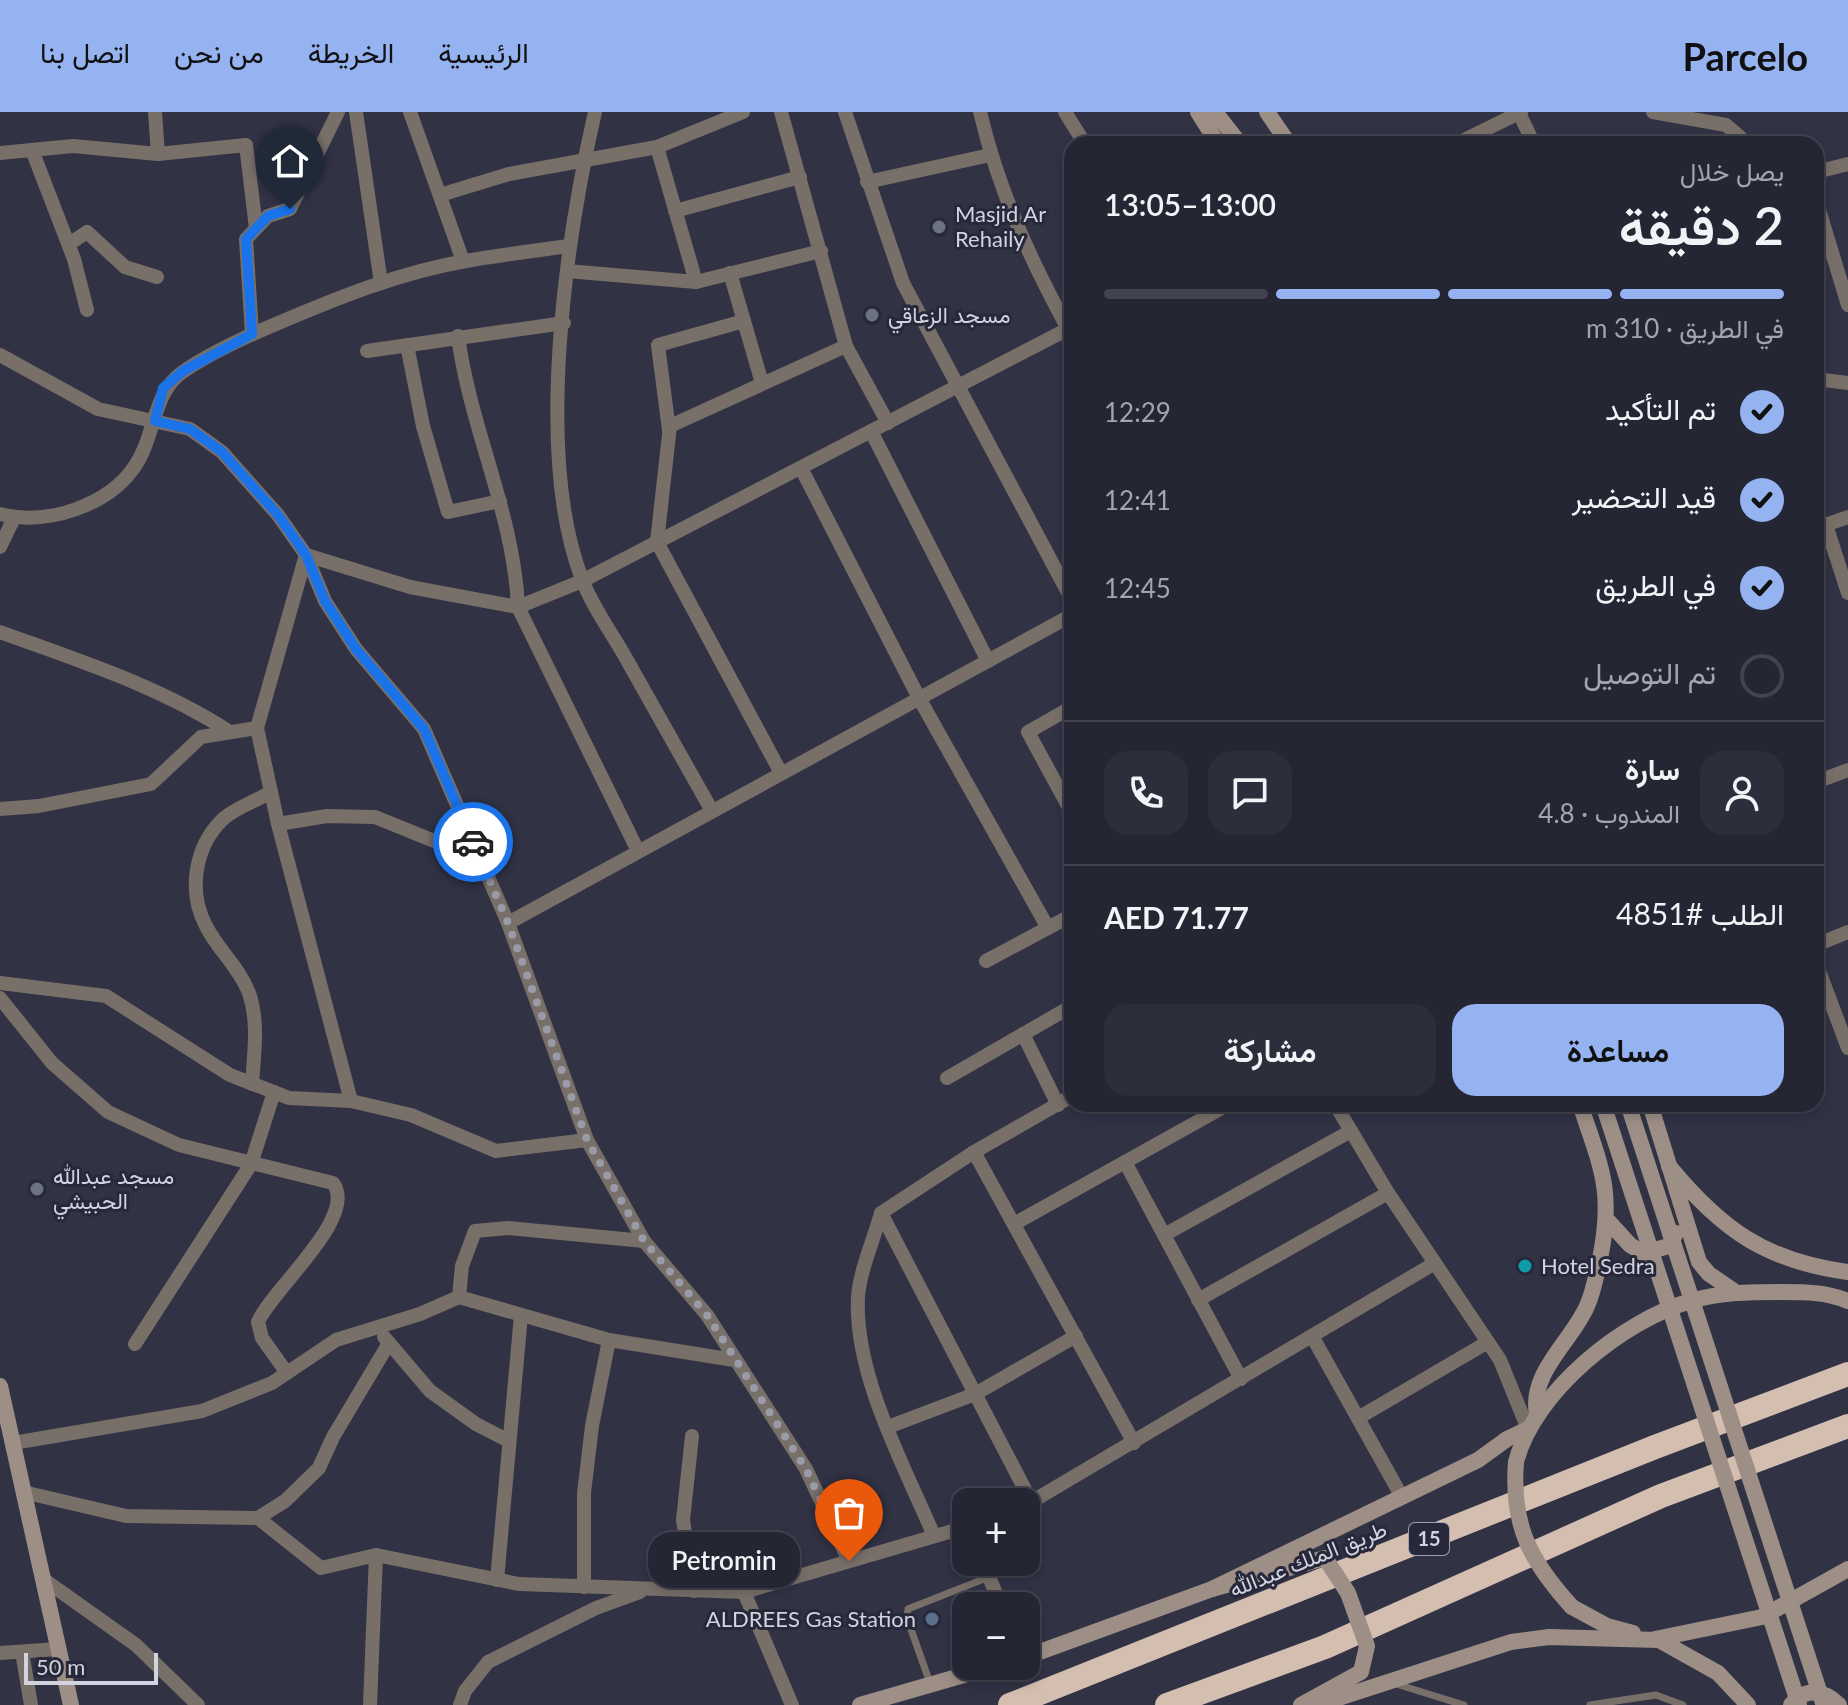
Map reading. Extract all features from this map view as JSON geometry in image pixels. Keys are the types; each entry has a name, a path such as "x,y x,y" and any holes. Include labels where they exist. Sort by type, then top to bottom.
{"highway":[{"name":"طريق الملك عبدالله","path":"1010,1705 1655,1447 1848,1374"},
{"name":"15","path":"1167,1705 1325,1647 1661,1496 1848,1426"}],"main road":[{"path":"1198,112 1213,136"},
{"path":"1215,112 1234,136"},
{"path":"1265,112 1273,136"},
{"path":"1265,112 1283,136"},
{"path":"1583,1112 1603,1174 1608,1221 1588,1305 1542,1376 1532,1422 1516,1462 1514,1495 1524,1542 1551,1583 1572,1607 1607,1626 1659,1640 1718,1673 1748,1705"},
{"path":"1606,1112 1799,1705"},
{"path":"1631,1112 1828,1704"},
{"path":"1652,1112 1699,1262 1709,1274 1734,1291"},
{"path":"1669,1166 1703,1207 1748,1241 1806,1265 1848,1272"},
{"path":"1608,1221 1630,1245 1643,1253 1655,1252 1669,1246 1675,1237 1679,1197"},
{"path":"1212,1589 1478,1460 1532,1422 1591,1356 1625,1333 1688,1302 1734,1291 1843,1296"},
{"path":"0,1386 71,1705"},
{"path":"1040,1652 1212,1589 1325,1558 1348,1593 1367,1646 1361,1672 1301,1705"},
{"path":"1317,1705 1511,1642 1549,1637 1659,1640 1762,1617 1848,1569"},
{"path":"860,1705 952,1679"},
{"path":"1791,1705 1796,1698 1814,1691 1830,1695 1828,1704"}],"street":[{"path":"155,112 158,154"},
{"path":"252,334 246,239 268,216 290,209 338,112"},
{"path":"356,112 381,283"},
{"path":"410,112 463,261"},
{"path":"595,112 568,246 557,433 569,537 582,581 712,811"},
{"path":"440,195 509,174 657,147 743,112"},
{"path":"781,112 846,346 888,423"},
{"path":"845,112 903,283 1064,585"},
{"path":"980,112 990,155 1018,234 1064,322"},
{"path":"1065,112 1080,136"},
{"path":"1472,136 1520,112 1530,136"},
{"path":"1653,112 1726,125 1739,136"},
{"path":"0,153 73,146 158,154 246,145 256,228"},
{"path":"657,147 696,282"},
{"path":"32,150 69,244 87,310"},
{"path":"867,182 990,155"},
{"path":"1824,170 1848,164"},
{"path":"675,211 800,177"},
{"path":"1824,226 1848,305"},
{"path":"69,244 87,232 125,267 157,277"},
{"path":"0,547 7,516 59,515 104,497 135,466 155,421 163,388 183,371 252,334 381,283 463,261 568,246"},
{"path":"567,271 696,282 821,251"},
{"path":"730,273 762,383"},
{"path":"744,321 658,345 669,430 657,542 781,773"},
{"path":"367,351 564,323"},
{"path":"458,336 464,382 500,501 516,571 518,607 638,851"},
{"path":"306,555 410,587 518,607 582,581 958,386 1064,336"},
{"path":"407,345 423,426 448,512 500,501"},
{"path":"669,430 762,383 846,346"},
{"path":"0,355 98,409 190,429 222,452 278,515 306,555 325,601 356,649 424,729 508,923 587,1140 644,1241 707,1315 806,1469 849,1561"},
{"path":"1824,380 1848,383"},
{"path":"871,431 988,661"},
{"path":"801,468 919,698 1048,928"},
{"path":"1824,525 1848,517"},
{"path":"1824,533 1848,593"},
{"path":"306,555 257,728 278,824 351,1101"},
{"path":"508,923 1064,619"},
{"path":"0,632 142,683 186,703 230,732"},
{"path":"1064,712 1028,732 1064,790"},
{"path":"0,809 39,806 151,784 201,737 257,728"},
{"path":"1824,779 1848,770"},
{"path":"252,1084 256,1027 249,993 227,954 206,927 194,892 199,856 223,819 271,792"},
{"path":"278,824 327,816 375,817 481,860"},
{"path":"986,961 1064,919"},
{"path":"1824,937 1848,932"},
{"path":"0,983 106,996 230,1075 289,1098 351,1101 411,1115 496,1151 587,1140"},
{"path":"1824,984 1848,1048"},
{"path":"0,998 52,1063 108,1112 179,1145 322,1178 338,1190 338,1202 322,1236 258,1322 262,1338 287,1373"},
{"path":"947,1078 1064,1011"},
{"path":"1023,1034 1058,1105"},
{"path":"135,1344 251,1164 274,1092"},
{"path":"934,1536 888,1427 862,1350 858,1295 881,1213 974,1152 1064,1101"},
{"path":"1014,1224 1215,1112"},
{"path":"1340,1112 1388,1193 1500,1360 1532,1422"},
{"path":"1164,1235 1351,1131"},
{"path":"974,1152 1134,1443"},
{"path":"1125,1162 1241,1379"},
{"path":"1198,1300 1388,1193"},
{"path":"881,1213 1021,1488"},
{"path":"459,1297 462,1266 475,1231 508,1228 644,1241"},
{"path":"1040,1498 1435,1263"},
{"path":"13,1443 202,1411 272,1383 336,1340 420,1314 459,1297 609,1340 734,1360"},
{"path":"497,1580 507,1440 521,1315"},
{"path":"376,1327 430,1391 476,1424 507,1440"},
{"path":"888,1427 975,1394 1076,1336"},
{"path":"1312,1336 1402,1497"},
{"path":"584,1587 584,1493 609,1340"},
{"path":"1358,1418 1488,1342"},
{"path":"23,1492 126,1516 258,1518 285,1501 319,1468 333,1437 389,1343"},
{"path":"692,1436 683,1520 694,1591"},
{"path":"258,1518 321,1568 376,1555 497,1580 584,1587 744,1592 952,1531"},
{"path":"370,1705 376,1555"},
{"path":"989,1577 995,1592"},
{"path":"43,1579 136,1645 198,1705"},
{"path":"460,1705 465,1691 488,1662 596,1608 650,1589"},
{"path":"744,1592 792,1705"},
{"path":"0,1653 58,1649"},
{"path":"22,1652 31,1705"}],"lane":[{"path":"931,1685 907,1618 908,1609 989,1577"},
{"path":"1387,1681 1464,1705"},
{"path":"1590,1705 1656,1695 1683,1705"}],"way so far":[{"path":"473,842 508,923 587,1140 644,1241 707,1315 806,1469 849,1561"}],"place":[{"name":"Masjid Ar Rehaily","path":"939,227"},
{"name":"مسجد الزعاقي","path":"872,315"},
{"name":"مسجد عبدالله الحبيشي","path":"37,1189"},
{"name":"Hotel Sedra","path":"1525,1266"},
{"name":"Petromin","path":"849,1561"},
{"name":"ALDREES Gas Station","path":"932,1619"}],"route":[{"path":"290,209 268,216 246,239 252,334 183,371 163,388 155,421 190,429 222,452 278,515 306,555 325,601 356,649 424,729 473,842"}]}
